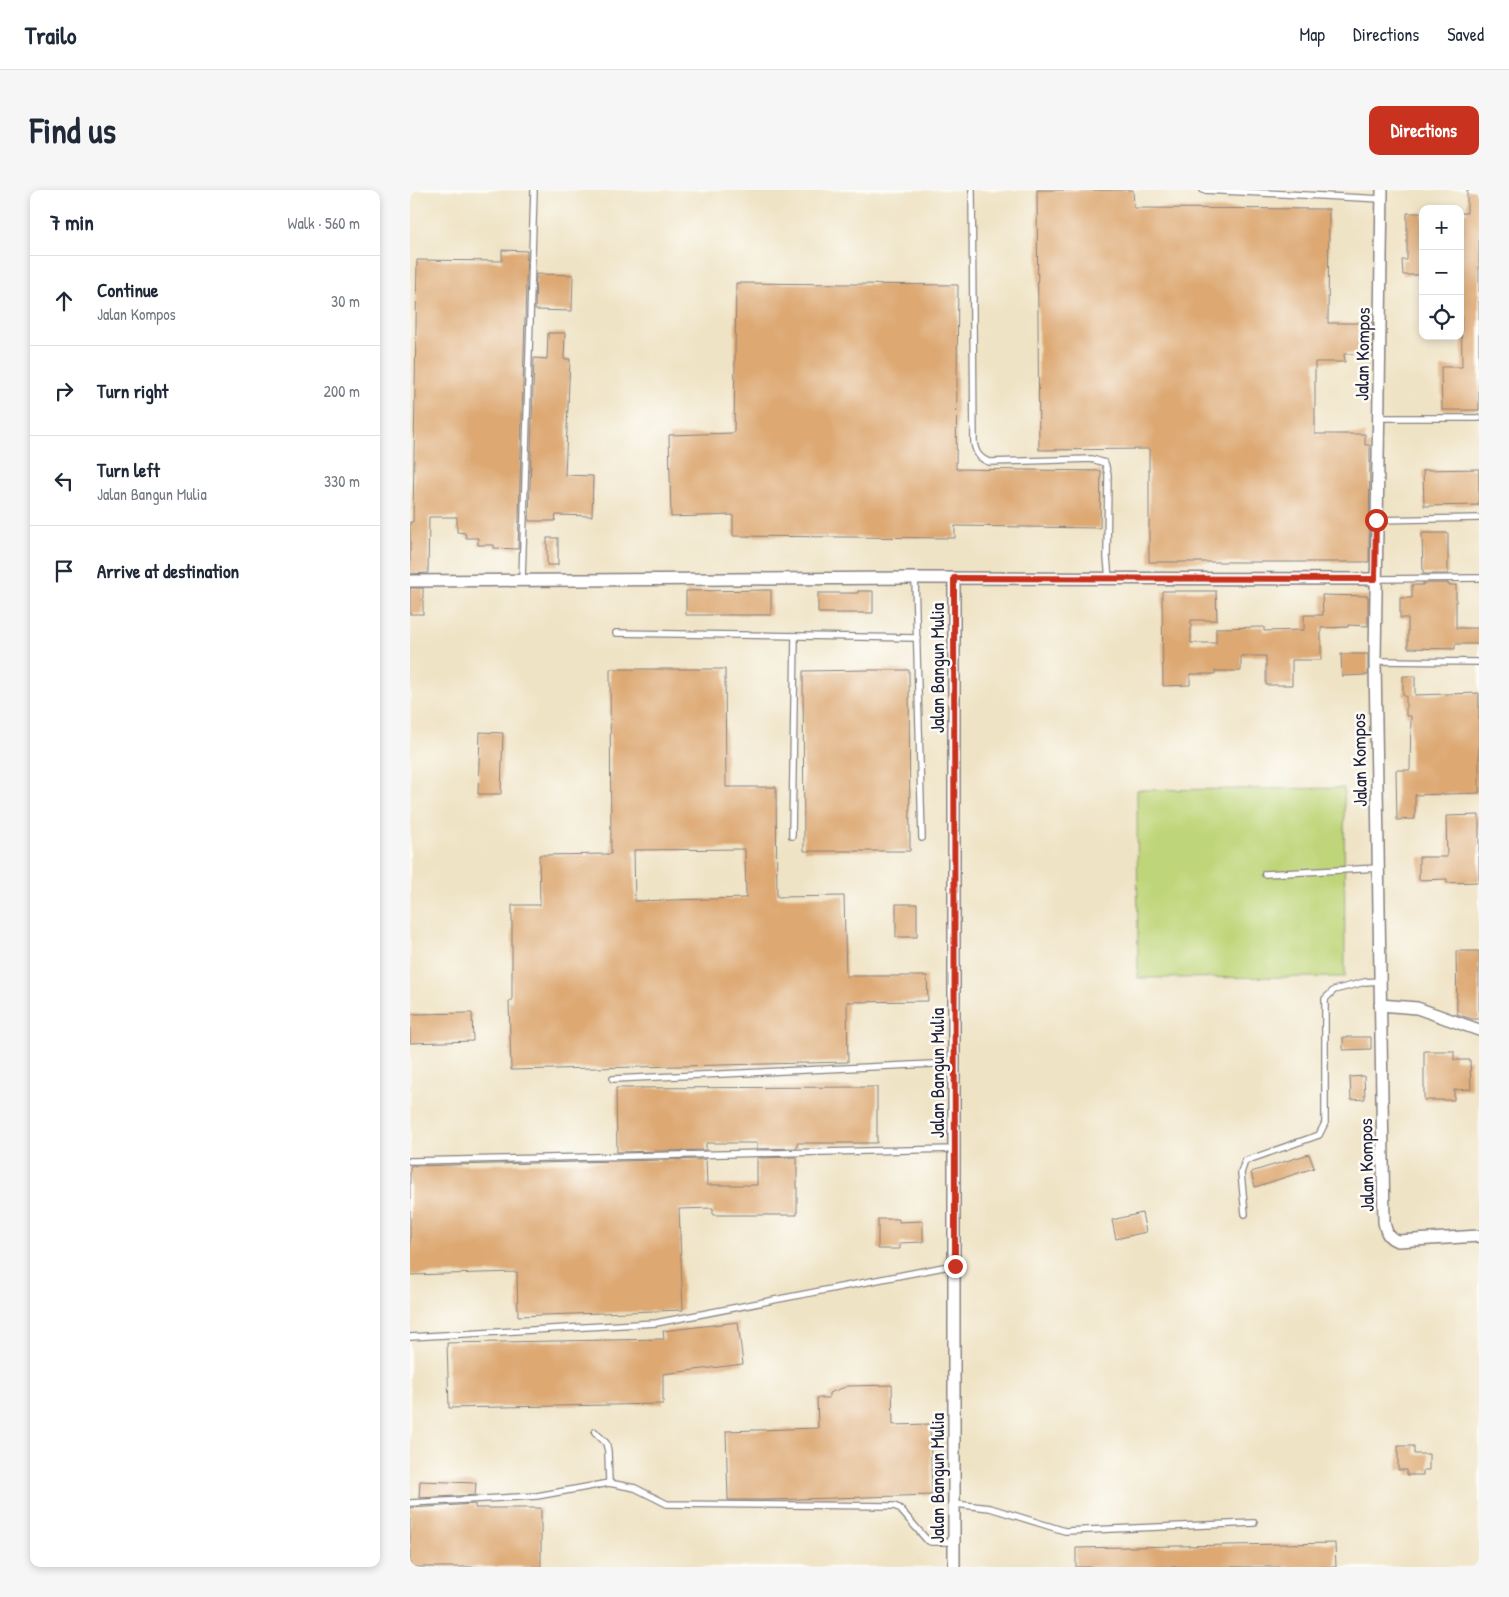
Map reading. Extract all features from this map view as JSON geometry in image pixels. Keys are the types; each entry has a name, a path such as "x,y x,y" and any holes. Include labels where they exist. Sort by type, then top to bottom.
{"street":[{"name":"Jalan Kompos","path":"1382,194 1375,579 1380,1005 1385,1229 1392,1239 1398,1241 1479,1236"},
{"path":"410,581 915,578 1375,579"},
{"name":"Jalan Bangun Mulia","path":"954,578 954,1567"},
{"path":"1380,1005 1417,1008 1479,1030"}],"lane":[{"path":"522,580 534,190"},
{"path":"972,190 974,443 976,452 981,459 989,462 1092,459 1104,463 1108,475 1107,557 1109,579"},
{"path":"1203,190 1382,194"},
{"path":"1378,418 1479,418"},
{"path":"1376,520 1479,518"},
{"path":"915,578 922,838"},
{"path":"1375,579 1479,578"},
{"path":"616,633 917,638"},
{"path":"792,836 796,636"},
{"path":"1376,661 1479,662"},
{"path":"1264,874 1378,868"},
{"path":"1245,1214 1242,1173 1245,1161 1319,1135 1325,1123 1325,999 1334,990 1366,982 1380,981"},
{"path":"613,1079 955,1063"},
{"path":"410,1161 955,1149"},
{"path":"410,1337 656,1323 955,1266"},
{"path":"595,1432 606,1443 609,1483"},
{"path":"410,1503 537,1496 609,1483 635,1488 667,1504 894,1506 899,1508 927,1540 954,1542"},
{"path":"955,1504 990,1508 1065,1531 1074,1532 1254,1523"}],"green space":[{"path":"1344,788 1345,977 1138,978 1137,790"}],"building":[{"path":"1037,190 1133,190 1134,208 1329,209 1328,323 1373,323 1372,353 1344,354 1345,362 1315,362 1315,434 1365,434 1365,445 1370,445 1369,562 1149,562 1149,449 1039,450"},
{"path":"1467,190 1479,190 1479,410 1442,410 1441,367 1462,367 1462,340 1464,340 1464,213 1467,213"},
{"path":"1407,213 1419,213 1419,275 1403,275 1402,260 1407,260"},
{"path":"502,250 527,251 518,549 494,548 494,545 478,545 478,538 466,538 465,533 457,532 457,517 429,517 428,573 410,574 410,522 413,522 417,260 502,261"},
{"path":"536,274 573,275 572,311 535,310"},
{"path":"736,283 958,285 956,469 1101,471 1100,528 955,526 955,538 733,536 733,515 671,517 669,435 734,433"},
{"path":"548,333 565,333 564,359 570,359 565,475 593,476 592,516 556,515 555,521 529,521 534,358 547,359"},
{"path":"1479,469 1479,505 1424,506 1423,470"},
{"path":"1422,533 1448,533 1448,574 1423,574"},
{"path":"547,538 558,538 558,565 547,565"},
{"path":"1423,583 1448,583 1448,585 1456,585 1456,628 1479,628 1479,644 1455,644 1455,649 1408,648 1408,618 1400,618 1400,598 1412,598 1412,585 1423,585"},
{"path":"410,588 423,588 423,614 410,614"},
{"path":"771,590 771,615 686,615 686,591"},
{"path":"858,591 873,591 873,613 818,613 818,593 858,593"},
{"path":"1162,591 1216,591 1217,620 1191,620 1191,643 1216,643 1216,628 1264,627 1264,631 1304,630 1304,615 1323,615 1322,595 1368,596 1368,626 1348,625 1348,627 1321,628 1321,660 1292,660 1292,685 1266,685 1266,656 1241,656 1241,671 1215,671 1215,674 1190,674 1190,685 1163,686"},
{"path":"1341,654 1368,654 1368,675 1342,676"},
{"path":"610,669 725,669 726,787 776,787 777,897 844,896 846,976 927,976 928,1001 847,1002 848,1062 511,1070 509,1001 512,1001 512,905 540,905 539,855 611,854","holes":["745,849 746,898 635,901 634,850"]},
{"path":"909,670 910,851 804,851 803,671"},
{"path":"1403,676 1415,676 1415,695 1479,693 1479,793 1415,795 1415,819 1397,820 1396,770 1410,770 1411,716 1406,716"},
{"path":"480,732 503,733 501,794 478,794"},
{"path":"1479,815 1479,882 1447,883 1447,879 1419,880 1419,857 1447,857 1446,816"},
{"path":"896,904 917,904 917,937 896,937"},
{"path":"1456,951 1479,951 1479,1019 1472,1019 1457,1014"},
{"path":"472,1013 473,1041 410,1043 410,1014"},
{"path":"1343,1037 1371,1037 1371,1049 1343,1050"},
{"path":"1424,1051 1454,1051 1454,1060 1470,1060 1471,1089 1454,1090 1454,1100 1424,1100"},
{"path":"1364,1076 1365,1099 1351,1100 1350,1077"},
{"path":"877,1087 877,1143 797,1143 797,1148 757,1149 757,1143 706,1143 706,1150 617,1152 616,1088"},
{"path":"1309,1154 1314,1168 1255,1187 1251,1172"},
{"path":"797,1157 797,1215 713,1215 713,1208 679,1209 683,1310 518,1316 517,1272 410,1275 410,1166 706,1159 707,1185 757,1185 757,1158"},
{"path":"1142,1213 1146,1232 1116,1239 1112,1220"},
{"path":"878,1219 899,1219 899,1222 923,1221 923,1242 900,1243 900,1249 878,1249"},
{"path":"738,1322 743,1364 663,1374 663,1404 449,1408 447,1343 664,1339 663,1331"},
{"path":"892,1385 893,1425 930,1424 932,1495 728,1500 726,1431 818,1428 817,1398 829,1398 829,1393 848,1386"},
{"path":"1398,1446 1414,1446 1414,1454 1429,1454 1429,1470 1423,1470 1423,1475 1407,1475 1407,1470 1398,1470"},
{"path":"420,1481 476,1483 475,1495 419,1498"},
{"path":"475,1504 475,1508 541,1508 541,1567 410,1567 410,1508"},
{"path":"1335,1543 1336,1567 1076,1567 1076,1548"}],"route":[{"path":"955,1266 954,578 1375,579 1376,520"}]}
